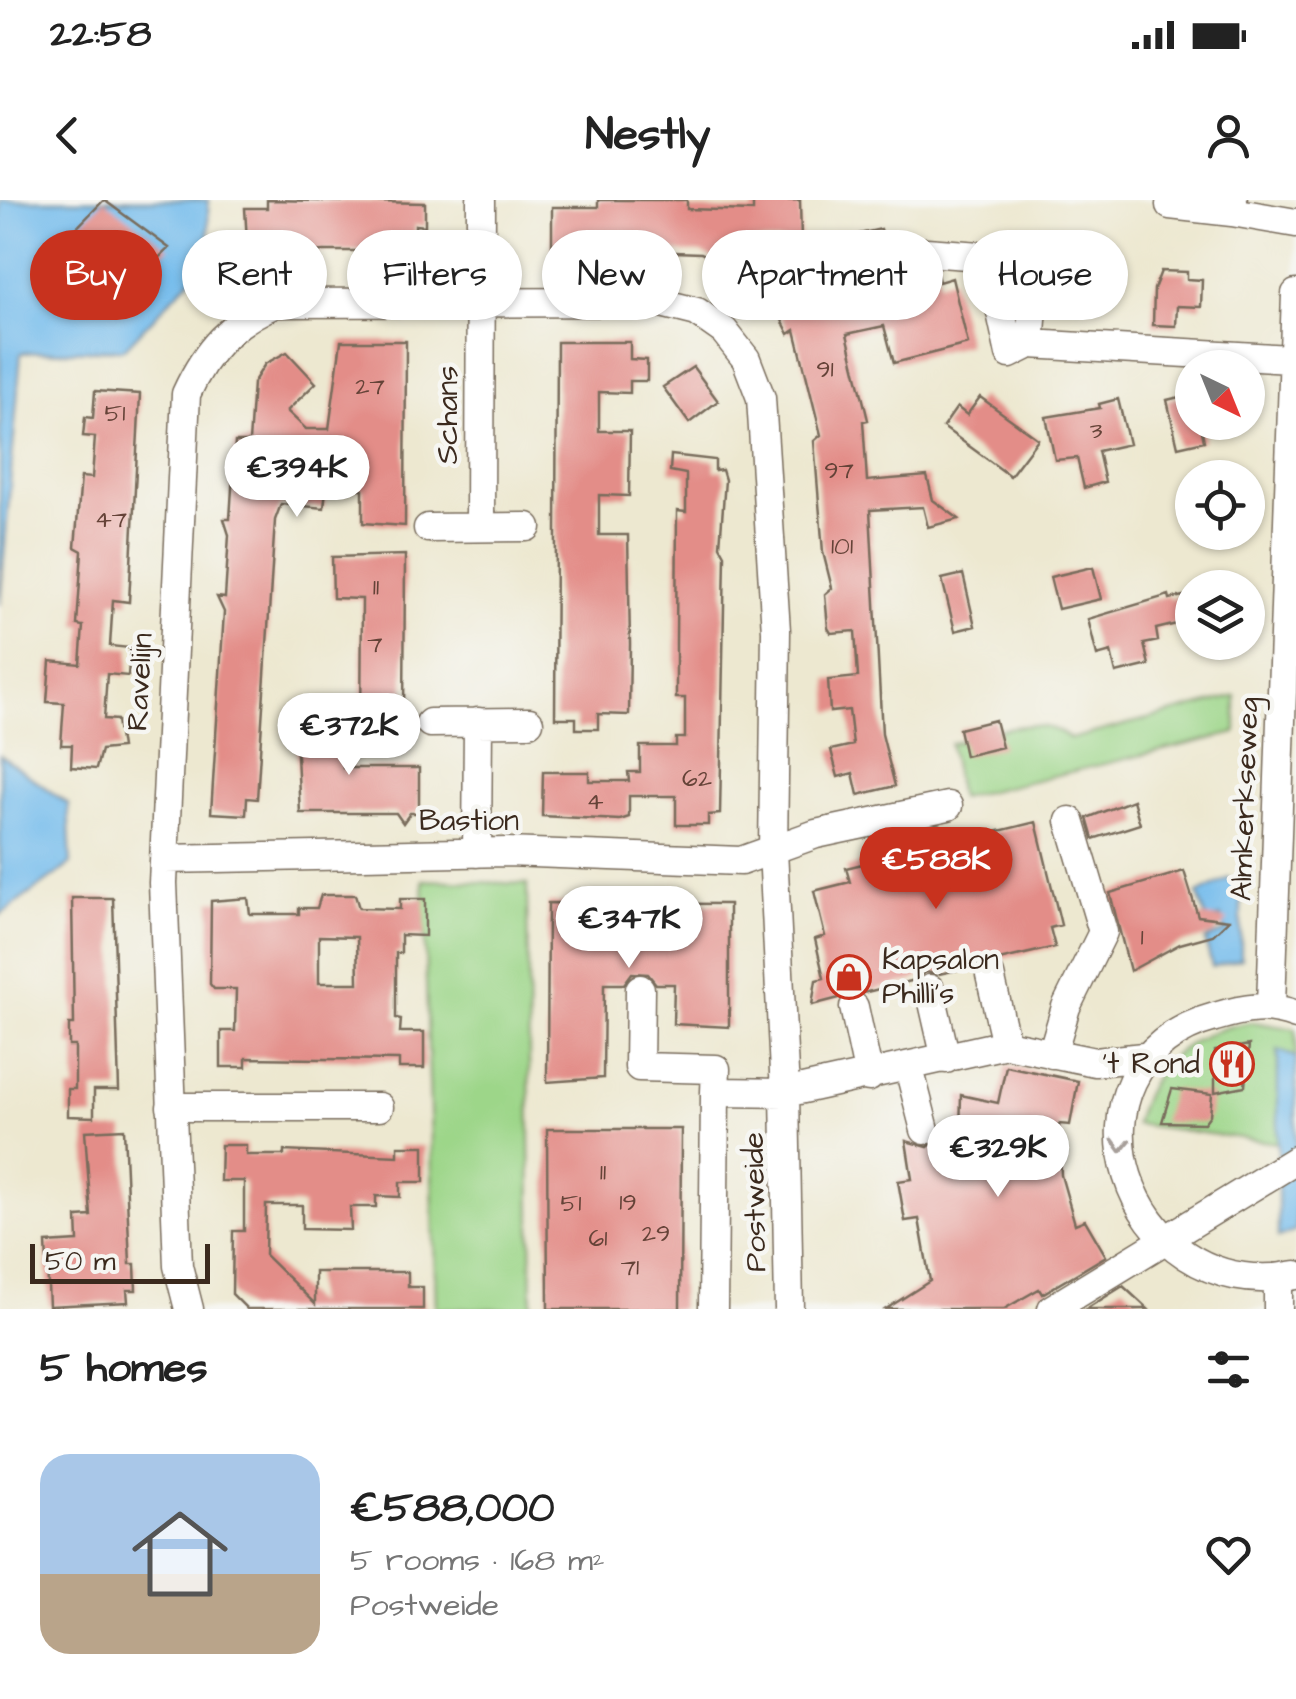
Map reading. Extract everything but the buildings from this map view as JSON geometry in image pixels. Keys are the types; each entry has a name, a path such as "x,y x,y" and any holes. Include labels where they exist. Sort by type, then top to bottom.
{"street":[{"path":"481,200 481,230"},
{"path":"1170,200 1170,204 1233,206 1296,223"},
{"name":"Almkerkseweg","path":"1283,1010 1291,359 1296,294"},
{"name":"Ravelijn","path":"522,303 658,302 697,312 724,331 746,359 761,398 776,631 772,850"},
{"name":"Ravelijn","path":"190,1309 178,1266 165,859 186,394 200,364 245,316 276,303 347,303"},
{"name":"Schans","path":"480,527 481,320"},
{"path":"1003,320 1010,354 1030,344 1291,359"},
{"path":"1030,344 1032,320"},
{"path":"428,528 527,526"},
{"path":"477,853 478,722"},
{"path":"430,723 529,722"},
{"name":"Bastion","path":"165,859 477,853 741,861 816,834 948,806"},
{"path":"1052,1054 1066,1007 1103,932 1070,821"},
{"name":"Postweide","path":"772,850 785,1094 789,1309"},
{"path":"990,976 1006,1044"},
{"path":"640,989 638,1067 716,1068 713,1309"},
{"path":"930,990 946,1058"},
{"path":"854,1007 869,1078"},
{"path":"1283,1010 1201,1020 1168,1040 1134,1083 1123,1110 1119,1156 1130,1200 1159,1243 1190,1266 1232,1281 1284,1288"},
{"name":"Postweide","path":"785,1094 1006,1044 1095,1062 1153,1056"},
{"path":"909,1068 925,1130"},
{"path":"715,1092 785,1094"},
{"path":"171,1107 379,1108"},
{"path":"1052,1309 1285,1167"}],"green space":[{"path":"1236,696 1236,733 959,798 950,744 995,730 1028,726 1057,731 1070,739"},
{"path":"423,880 527,884 532,1309 436,1309"},
{"path":"1252,1022 1296,1029 1296,1057 1278,1051 1278,1143 1135,1124 1151,1083 1176,1054 1210,1033"}],"water":[{"path":"0,200 208,200 209,230 182,230 182,288 162,309 162,230 30,230 30,320 151,320 124,349 21,353 0,605"},
{"path":"0,755 68,804 71,864 0,915"},
{"path":"1229,878 1241,894 1241,959 1212,967 1205,940 1225,932 1221,917 1207,921 1198,894"},
{"path":"1278,1050 1296,1057 1296,1231 1278,1238"}],"place":[{"name":"Kapsalon Philli's","path":"849,977"},
{"name":"'t Rond","path":"1232,1064"}]}
